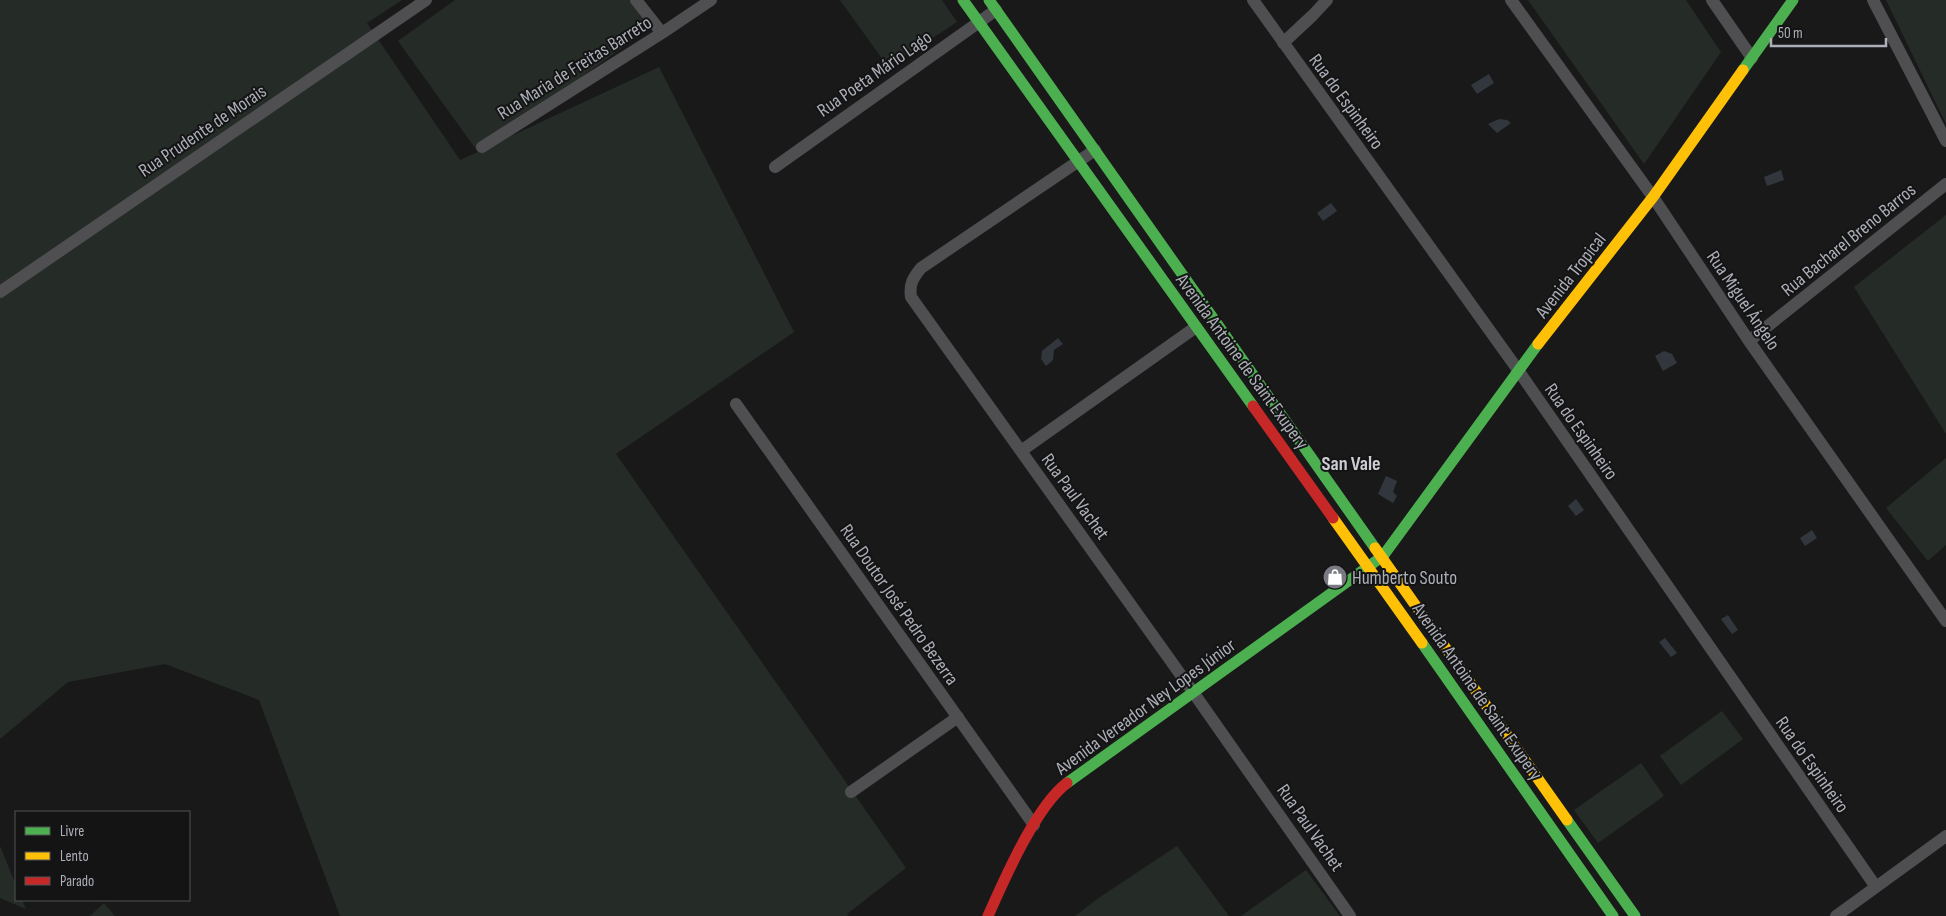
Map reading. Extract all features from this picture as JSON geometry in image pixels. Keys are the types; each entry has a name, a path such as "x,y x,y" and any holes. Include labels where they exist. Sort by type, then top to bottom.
{"street":[{"name":"Rua Prudente de Morais","path":"0,292 426,0"},
{"path":"636,0 662,33"},
{"name":"Rua Maria de Freitas Barreto","path":"482,147 662,33 710,0"},
{"name":"Avenida Antoine de Saint Exupery","path":"963,0 1369,567 1613,916"},
{"name":"Rua do Espinheiro","path":"1253,0 1518,370 1876,887"},
{"path":"1283,43 1327,0"},
{"name":"Rua Miguel Ángelo","path":"1511,0 1653,198 1749,341 1946,621"},
{"path":"1712,0 1752,58"},
{"name":"Avenida Tropical","path":"1369,567 1383,556 1518,370 1653,198 1793,0"},
{"path":"1873,0 1946,141"},
{"name":"Avenida Antoine de Saint Exupery","path":"993,5 1635,916"},
{"name":"Rua Poeta Mário Lago","path":"775,167 979,22 993,5"},
{"name":"Rua Paul Vachet","path":"1095,150 921,268 913,277 909,288 910,297 1193,692 1350,916"},
{"name":"Rua Bacharel Breno Barros","path":"1749,341 1946,184"},
{"path":"1021,451 1196,327"},
{"name":"Rua Doutor José Pedro Bezerra","path":"736,404 1034,825"},
{"name":"Avenida Vereador Ney Lopes Júnior","path":"988,916 1034,825 1059,789 1369,567"},
{"path":"1478,721 1492,712"},
{"path":"851,792 958,717"},
{"path":"1545,818 1560,809"},
{"path":"1836,916 1946,836"}],"shaded area":[{"path":"0,0 402,0 367,23 460,160 478,152 398,41 455,0 637,0 655,24 479,151 659,67 794,332 616,454 906,868 847,914 848,916 340,916 259,700 165,664 68,682 0,739"},
{"path":"840,0 942,0 957,22 888,67"},
{"path":"1528,0 1686,0 1721,52 1644,164"},
{"path":"1886,0 1946,0 1946,124"},
{"path":"1489,74 1494,83 1477,94 1471,85"},
{"path":"1499,119 1507,120 1511,123 1497,133 1488,124"},
{"path":"1781,170 1784,180 1767,186 1764,177"},
{"path":"1331,203 1337,211 1323,221 1317,213"},
{"path":"1946,215 1946,434 1854,287"},
{"path":"1058,338 1063,344 1054,350 1053,360 1046,366 1041,359 1042,351"},
{"path":"1664,351 1672,354 1677,363 1663,371 1655,356"},
{"path":"1946,458 1946,545 1928,561 1886,508"},
{"path":"1386,476 1397,481 1393,492 1397,496 1393,503 1378,494"},
{"path":"1576,499 1584,510 1576,516 1568,506"},
{"path":"1812,530 1817,538 1805,546 1800,538"},
{"path":"1728,615 1738,630 1732,634 1721,619"},
{"path":"1665,638 1677,653 1671,657 1659,642"},
{"path":"1722,711 1743,739 1681,785 1660,756"},
{"path":"1641,763 1664,796 1598,843 1574,810"},
{"path":"0,846 15,883 15,901 22,901 26,909 0,898"},
{"path":"1177,846 1229,916 1075,916 1100,897"},
{"path":"1306,870 1340,916 1241,916"},
{"path":"104,903 115,916 90,916"}],"traffic: fast":[{"path":"963,0 1253,406"},
{"path":"989,0 1375,548"},
{"path":"1743,70 1793,0"},
{"path":"1067,783 1383,556 1538,344"},
{"path":"1422,643 1613,916"},
{"path":"1567,820 1635,916"}],"traffic: slow":[{"path":"1538,344 1653,197 1743,70"},
{"path":"1333,518 1422,643"},
{"path":"1375,548 1567,820"}],"traffic: jam":[{"path":"1253,406 1333,518"},
{"path":"988,916 1012,864 1033,826 1055,794 1067,783"}],"place":[{"name":"Humberto Souto","path":"1335,577"}],"district":[{"name":"San Vale","path":"1351,463"}]}
